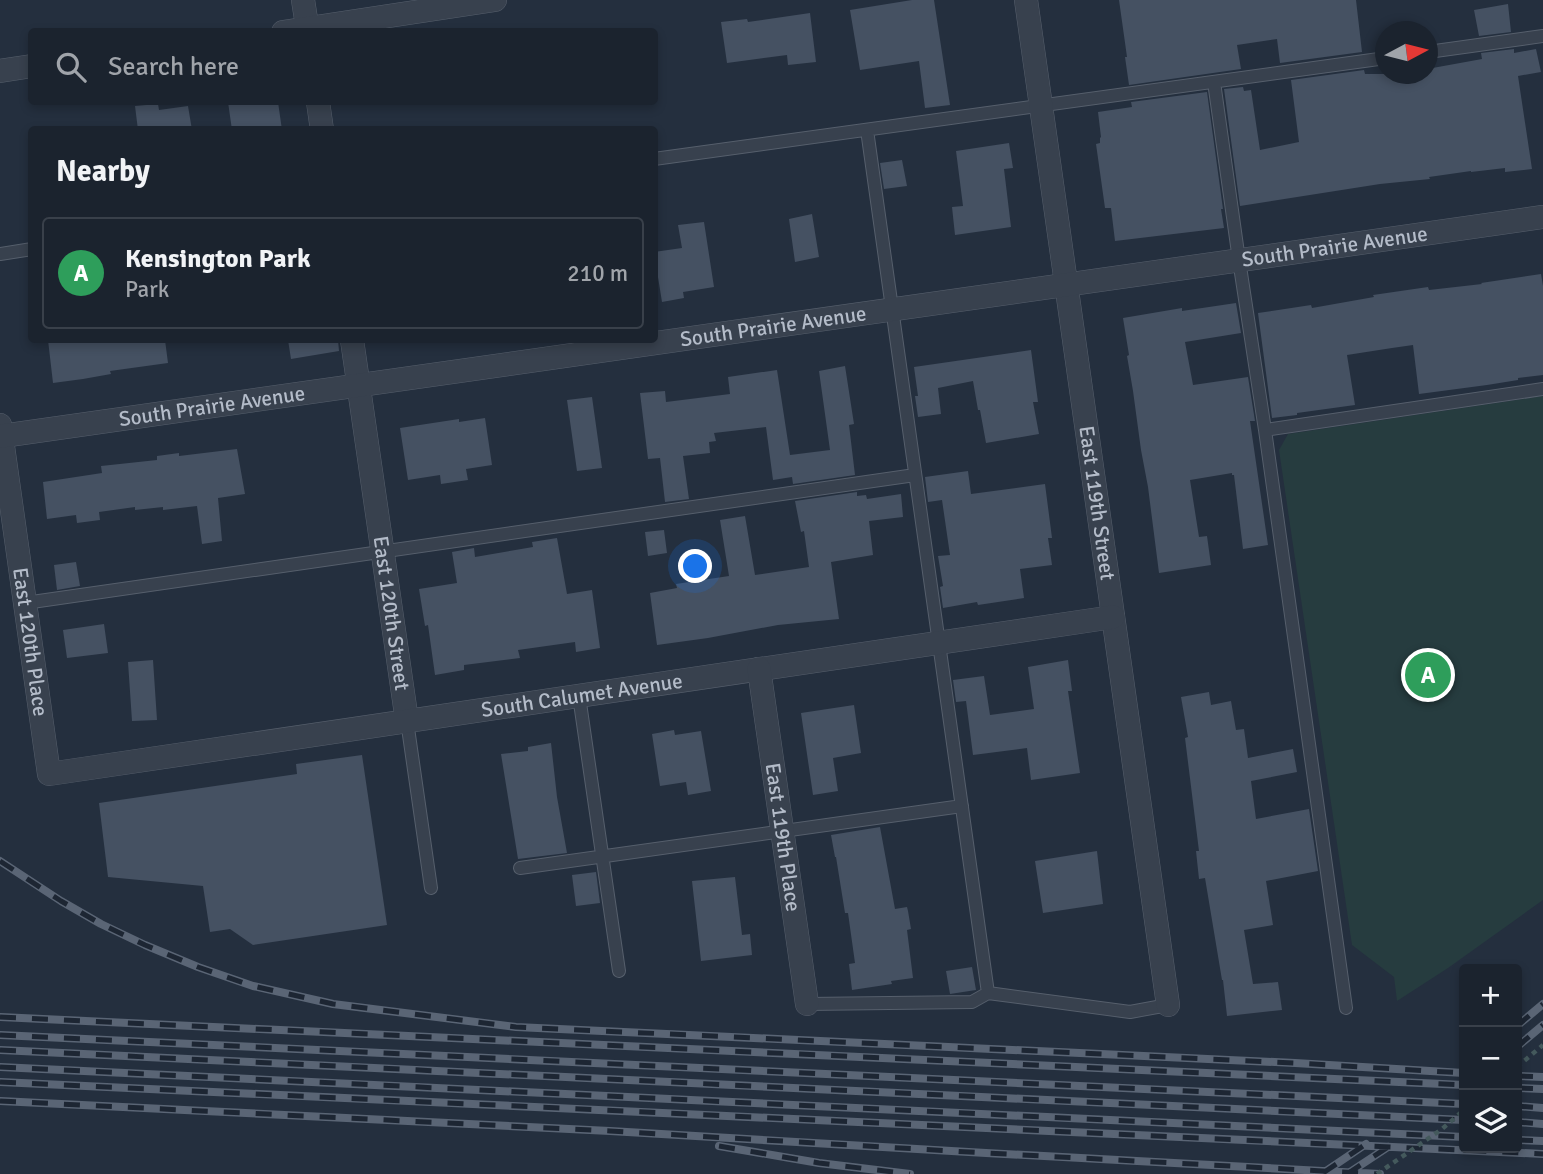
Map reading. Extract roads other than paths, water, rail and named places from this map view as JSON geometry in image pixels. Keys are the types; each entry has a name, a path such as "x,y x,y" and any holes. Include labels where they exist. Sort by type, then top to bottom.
{"street":[{"path":"303,0 307,28"},
{"path":"319,28 489,0"},
{"name":"East 119th Street","path":"1026,0 1168,1005"},
{"path":"0,71 28,67"},
{"path":"318,105 321,126"},
{"name":"South Prairie Avenue","path":"658,343 1543,217"},
{"name":"East 120th Street","path":"352,343 407,721"},
{"name":"South Prairie Avenue","path":"1,431 359,386 657,343"},
{"name":"East 120th Place","path":"1,431 49,774"},
{"name":"South Calumet Avenue","path":"49,774 1113,617"},
{"name":"East 119th Place","path":"760,669 807,1004"}],"lane":[{"path":"1438,50 1543,36"},
{"path":"658,158 1375,59"},
{"path":"1214,82 1346,1008"},
{"path":"867,130 988,993"},
{"path":"0,254 28,250"},
{"path":"1265,430 1543,388"},
{"path":"25,603 915,475"},
{"path":"579,696 619,971"},
{"name":"East 120th Street","path":"407,721 432,888"},
{"path":"520,868 962,806"},
{"path":"807,1004 972,1002 988,993 1130,1012 1168,1005"}],"railway":[{"path":"0,861 61,901 145,945 253,986 333,1004 516,1027 1459,1073"},
{"path":"1522,1022 1543,1004"},
{"path":"0,1017 1459,1085"},
{"path":"1522,1043 1543,1025"},
{"path":"0,1035 1459,1104"},
{"path":"0,1050 1459,1120"},
{"path":"0,1067 1459,1137"},
{"path":"1522,1076 1543,1077"},
{"path":"0,1082 1543,1154"},
{"path":"1522,1088 1543,1089"},
{"path":"0,1101 610,1131 1380,1174"},
{"path":"1522,1106 1543,1108"},
{"path":"1522,1122 1543,1124"},
{"path":"1522,1140 1543,1141"},
{"path":"1323,1173 1366,1144"},
{"path":"719,1146 819,1163 910,1174"},
{"path":"1347,1174 1388,1147"}],"place":[{"name":"Kensington Park","path":"1428,675"}]}
